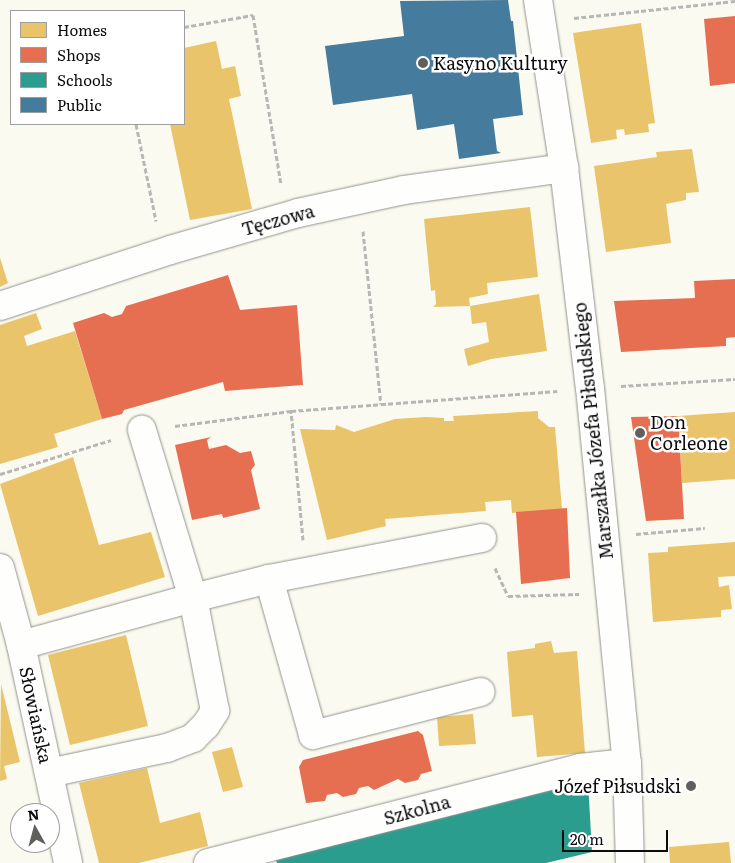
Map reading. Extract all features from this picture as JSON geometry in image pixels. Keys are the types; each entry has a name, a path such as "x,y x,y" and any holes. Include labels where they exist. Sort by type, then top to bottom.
{"street":[{"name":"Marszałka Józefa Piłsudskiego","path":"540,11 564,168 590,388 627,763 630,863"},
{"name":"Tęczowa","path":"0,306 163,253 287,216 404,190 564,168"},
{"path":"49,773 167,748 193,738 206,725 215,711 193,598 142,430"},
{"path":"21,645 269,579 482,538"},
{"name":"Słowiańska","path":"0,568 21,645 68,863"},
{"path":"269,579 313,735 481,692"},
{"name":"Szkolna","path":"208,863 580,768 627,763"}],"path":[{"path":"540,11 735,1"},
{"path":"185,27 254,15 287,216"},
{"path":"136,125 163,253"},
{"path":"360,200 381,404"},
{"path":"0,474 142,430 291,411 735,379"},
{"path":"291,411 306,572"},
{"path":"604,537 706,528"},
{"path":"508,596 609,593"}],"building: Homes":[{"path":"641,23 655,123 648,124 649,132 625,135 624,129 616,130 617,139 591,143 573,33"},
{"path":"216,41 222,69 235,66 241,96 229,99 252,209 190,220 170,125 185,125 185,48"},
{"path":"692,149 699,192 686,193 686,200 666,204 671,243 606,252 594,166 657,157 656,152"},
{"path":"530,207 538,277 487,283 488,294 469,298 470,306 433,307 436,304 435,290 431,291 424,219"},
{"path":"0,258 8,283 0,287"},
{"path":"539,294 547,351 491,359 468,366 464,349 489,342 486,322 472,324 470,306"},
{"path":"36,313 42,329 24,336 27,346 75,331 102,419 54,434 58,447 0,464 0,325"},
{"path":"538,411 538,418 549,427 555,427 562,509 512,513 511,500 485,502 486,511 385,519 386,526 327,540 300,429 335,430 336,425 354,432 395,419 426,417 444,418 444,421 454,421 453,416"},
{"path":"735,412 735,479 682,483 678,416"},
{"path":"73,457 99,545 151,532 165,577 38,616 0,484"},
{"path":"735,542 735,576 718,577 719,587 729,585 732,609 721,610 721,617 653,622 648,553 668,552 668,547"},
{"path":"126,635 148,726 70,745 48,655"},
{"path":"551,641 554,653 577,651 585,753 537,757 533,715 512,717 507,652 535,648 535,644"},
{"path":"1,684 20,762 4,766 7,779 0,781"},
{"path":"473,714 476,744 439,746 437,717"},
{"path":"232,747 243,787 223,792 212,752"},
{"path":"147,768 160,823 200,812 208,846 139,863 99,863 79,783"},
{"path":"729,842 731,863 670,863 669,847"}],"building: Shops":[{"path":"735,16 735,83 710,86 704,19"},
{"path":"228,275 240,310 297,305 303,385 225,391 223,382 124,410 122,414 102,419 73,323 104,313 112,317 122,314 126,306"},
{"path":"735,279 735,337 726,338 726,346 621,352 614,301 695,298 694,281"},
{"path":"678,416 684,519 646,521 631,417"},
{"path":"211,437 207,440 209,449 226,445 240,453 251,451 255,465 251,470 260,509 223,518 222,514 192,520 175,445"},
{"path":"567,508 570,578 521,584 516,512"},
{"path":"418,731 423,735 432,771 421,774 418,780 405,783 398,779 374,790 368,786 359,788 356,794 343,797 337,793 327,795 325,801 306,803 299,767 303,760"}],"building: Schools":[{"path":"588,781 592,852 546,863 277,863 276,860"}],"building: Public":[{"name":"Kasyno Kultury","path":"508,0 511,21 513,21 523,115 493,119 497,151 501,153 459,159 454,124 417,130 412,94 333,105 325,46 404,36 400,1"}],"place":[{"name":"Kasyno Kultury","path":"423,63"},
{"name":"Don Corleone","path":"640,433"},
{"name":"Józef Piłsudski","path":"691,786"}]}
